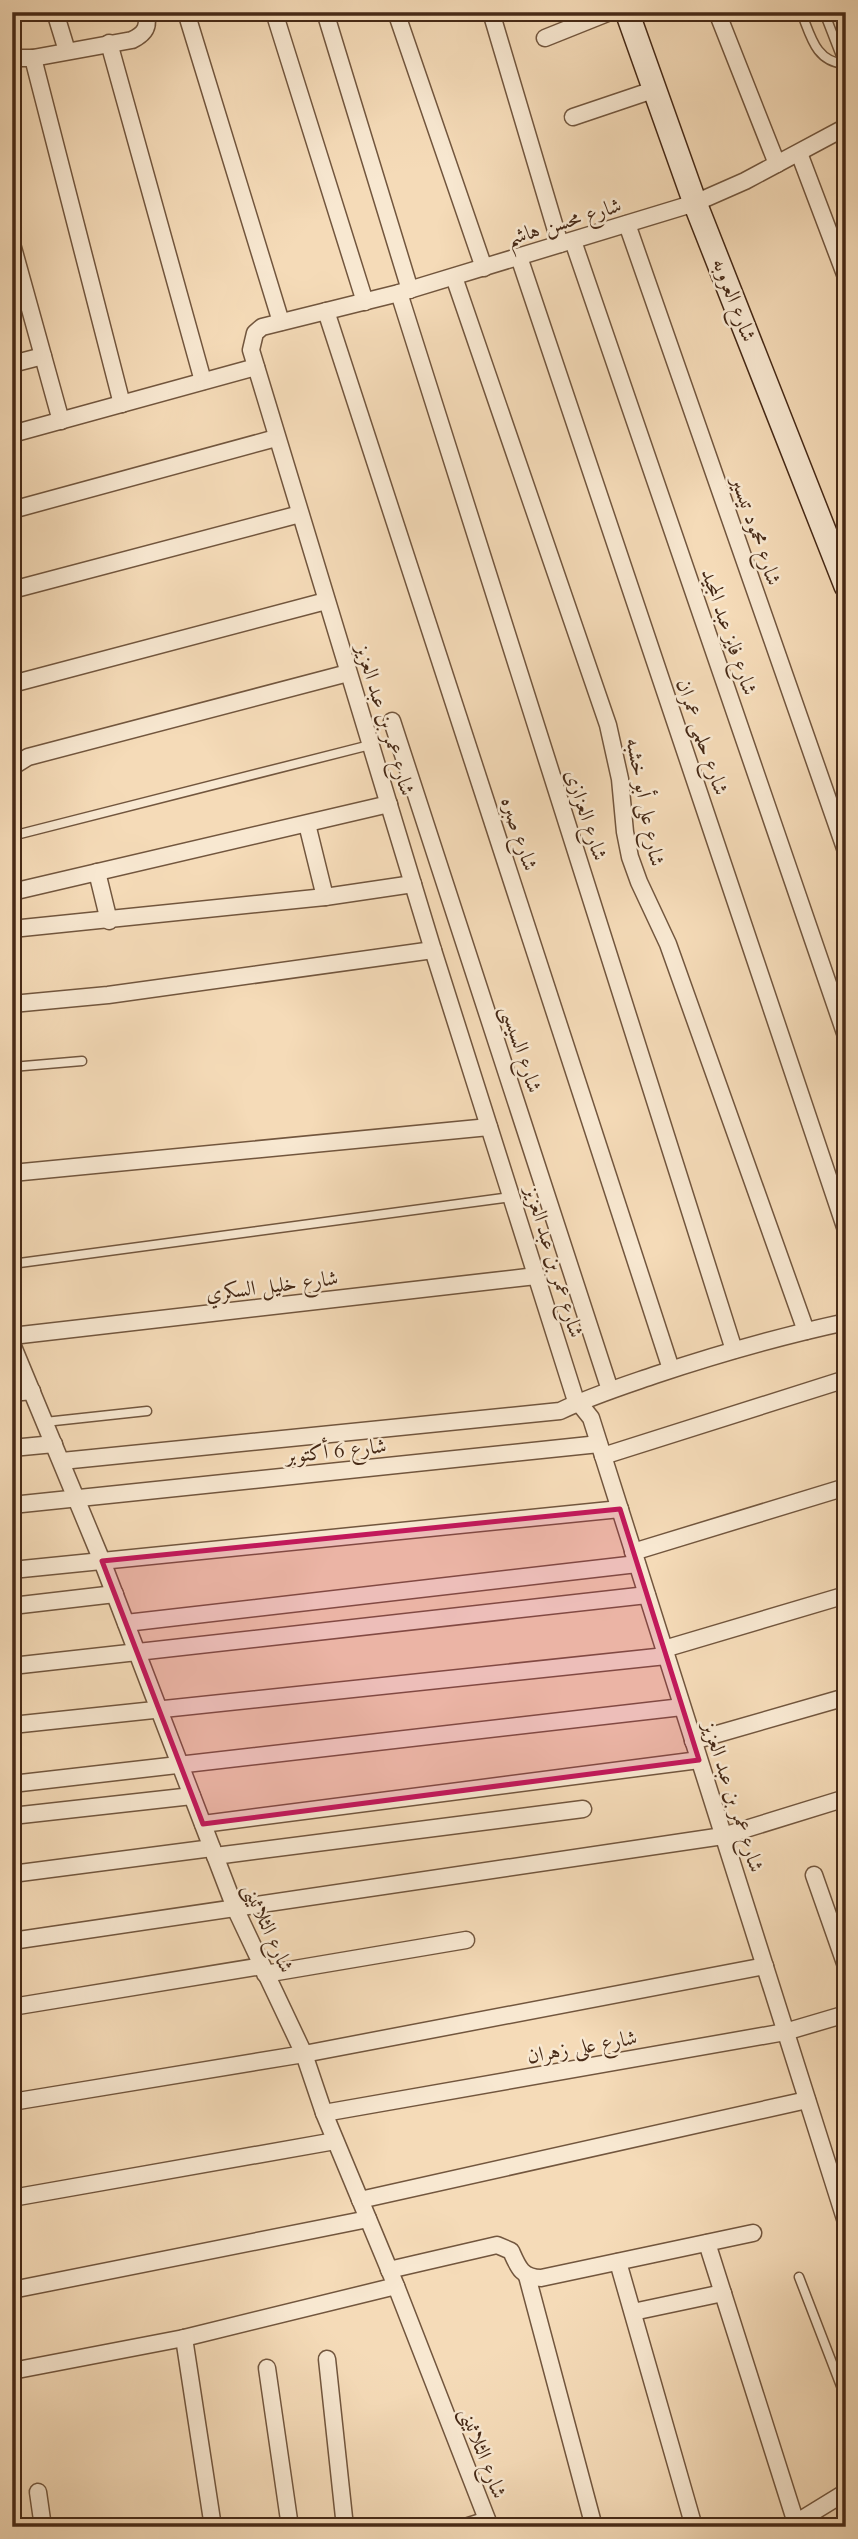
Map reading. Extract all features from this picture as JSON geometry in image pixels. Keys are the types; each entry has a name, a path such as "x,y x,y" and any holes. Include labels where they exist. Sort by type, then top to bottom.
{"street":[{"path":"55,12 67,51"},
{"path":"186,12 281,322"},
{"path":"274,12 365,302"},
{"name":"شارع العزازى","path":"325,12 404,292 734,1350"},
{"path":"396,12 484,268"},
{"name":"شارع فايز عبد المجيد","path":"491,12 566,242 846,1036"},
{"path":"545,37 610,12"},
{"name":"شارع العروبه","path":"627,12 695,203 846,586"},
{"path":"717,12 776,164"},
{"path":"12,58 33,58 141,36 147,28 146,15"},
{"path":"109,43 203,381"},
{"path":"33,58 122,404"},
{"path":"573,117 656,89"},
{"name":"شارع محسن هاشم","path":"281,322 404,292 695,203 846,127"},
{"path":"799,153 846,277"},
{"name":"شارع محمود تيسير","path":"627,224 846,851"},
{"path":"12,244 61,421"},
{"name":"شارع حلمى عمران","path":"519,257 846,1230"},
{"name":"شارع على أبو خشبه","path":"454,277 608,725 618,766 630,857 668,944 806,1331"},
{"name":"شارع صبره","path":"326,311 671,1369"},
{"name":"شارع عمر بن عبد العزيز","path":"281,322 262,327 255,333 251,350 276,438 576,1403 591,1418 846,2222"},
{"path":"12,364 43,356"},
{"path":"12,434 256,367"},
{"path":"12,510 276,438"},
{"path":"12,590 300,514"},
{"path":"12,684 326,601"},
{"path":"12,767 28,758 348,673"},
{"name":"شارع السيسى","path":"392,721 610,1390"},
{"path":"12,892 389,804"},
{"path":"307,824 325,897"},
{"path":"97,872 109,921"},
{"path":"12,929 325,897 413,884"},
{"path":"12,1004 108,995 433,950"},
{"path":"12,1173 489,1127"},
{"name":"شارع خليل السكري","path":"12,1336 536,1276"},
{"path":"62,1461 550,1413 671,1369 846,1322"},
{"name":"شارع الثلاثينى","path":"12,1344 78,1499 235,1908 304,2054 335,2141 489,2523"},
{"name":"شارع 6 أكتوبر","path":"12,1506 601,1450 846,1379"},
{"path":"12,1392 32,1391"},
{"path":"12,1448 54,1444"},
{"path":"126,1623 635,1558 846,1487"},
{"path":"12,1570 620,1509"},
{"path":"12,1606 115,1594"},
{"path":"12,1666 647,1595"},
{"path":"12,1725 665,1652 846,1595"},
{"path":"693,1741 846,1697"},
{"path":"12,1784 682,1707"},
{"path":"203,1824 699,1759"},
{"path":"12,1816 192,1796"},
{"path":"12,1941 723,1836 846,1798"},
{"path":"12,1874 583,1809"},
{"path":"814,1875 846,1966"},
{"path":"12,2007 466,1940"},
{"path":"12,2102 304,2054 765,1966"},
{"name":"شارع على زهران","path":"324,2113 785,2032 846,2014"},
{"path":"360,2200 807,2100"},
{"path":"12,2198 335,2141"},
{"path":"12,2290 368,2219"},
{"path":"12,2371 184,2338 497,2245 511,2251 520,2272 541,2278 753,2233"},
{"path":"707,2243 792,2525 846,2492"},
{"path":"618,2262 694,2527"},
{"path":"527,2276 594,2527"},
{"path":"633,2312 723,2293"},
{"path":"184,2338 213,2527"},
{"path":"327,2359 345,2527"},
{"path":"267,2368 290,2527"},
{"path":"38,2492 43,2527"},
{"path":"465,2527 489,2523"}],"lane":[{"path":"801,12 817,51 826,59 845,66"},
{"path":"824,12 845,66"},
{"path":"12,836 370,745"},
{"path":"12,1067 82,1061"},
{"path":"12,1264 511,1198"},
{"path":"45,1422 147,1412"},
{"path":"799,2277 846,2399"}],"highlighted area":[{"path":"620,1509 699,1760 203,1824 102,1561"}]}
